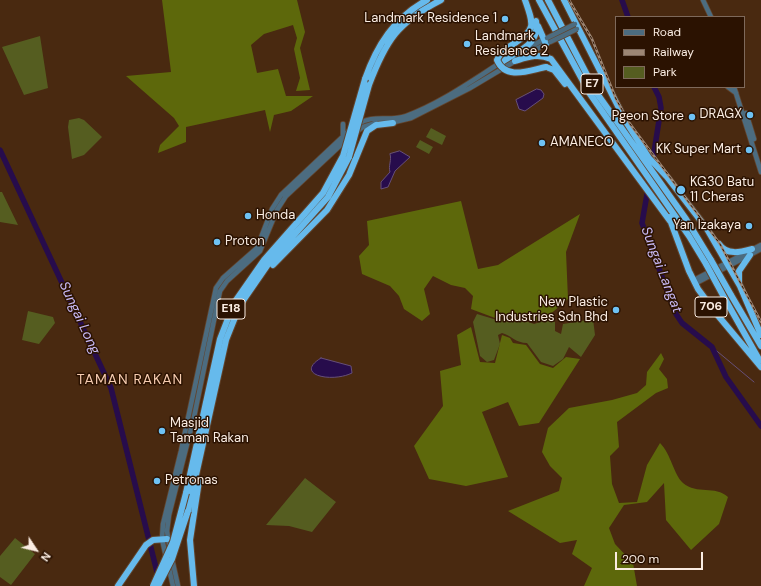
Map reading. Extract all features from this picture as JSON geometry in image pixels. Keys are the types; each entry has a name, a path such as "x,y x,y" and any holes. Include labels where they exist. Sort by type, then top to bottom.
{"highway":[{"name":"E18","path":"153,586 173,542 186,493 216,353 223,330 234,303 264,260 323,193 346,157 365,79 375,54 389,30 410,10 427,0"},
{"name":"E18","path":"158,586 174,555 188,511 226,340 240,305 249,290 270,263 328,197 346,157 380,56 399,28 425,8 441,0"},
{"path":"526,0 547,41"},
{"path":"526,0 533,23 531,29 527,35 502,52 497,60 502,69 509,73 546,67 554,70 567,86 576,93"},
{"name":"E7","path":"539,0 590,94 640,167 709,262 731,295 761,346"},
{"name":"E7","path":"548,0 596,92 665,182 709,262 725,299 761,362"},
{"path":"564,0 576,26 592,54"},
{"path":"564,0 584,33 621,119 647,158 665,182 724,250 732,252 751,252"},
{"path":"502,62 534,40 537,30 536,21"},
{"path":"515,61 534,55 542,55 551,59 670,221"},
{"path":"249,290 327,210 349,175 367,131 376,125 393,123"},
{"path":"664,200 670,221 687,264 697,280 761,367"},
{"path":"707,229 740,286 761,335"},
{"path":"740,286 739,271 751,252"},
{"name":"706","path":"687,264 692,277 705,299 743,344"},
{"path":"194,586 190,540 200,458"},
{"path":"118,586 146,545 153,540 165,539"}],"street":[{"path":"705,0 712,16"},
{"path":"173,586 165,539 164,516 181,451 216,288 223,278 257,248 272,209 281,195 353,127 368,119 379,117 393,118 410,115 502,62 576,26"},
{"path":"178,586 165,539 169,515 194,417 220,291 227,281 260,251 277,210 286,196 354,133 372,124 404,121 438,105 470,88 547,41"},
{"path":"729,88 736,93"},
{"path":"734,88 761,172"},
{"path":"738,88 761,161"},
{"path":"343,137 343,124 353,127"},
{"path":"697,280 728,265 751,252 761,244"},
{"path":"751,252 761,249"}],"green space":[{"path":"162,0 297,0 305,32 300,48 310,90 296,91 300,78 294,49 297,38 293,25 264,34 251,45 257,73 278,69 286,96 313,96 291,111 274,115 270,132 265,110 186,127 186,142 158,153 160,145 179,126 174,118 126,76 171,72"},
{"path":"40,36 48,88 24,95 2,47"},
{"path":"79,118 84,120 102,137 84,155 72,159 68,127 69,120"},
{"path":"431,128 446,136 442,145 426,137"},
{"path":"420,140 433,147 429,154 416,147"},
{"path":"0,192 2,192 18,225 0,222"},
{"path":"461,201 478,269 498,265 580,214 566,252 568,299 547,317 535,321 517,316 495,318 471,309 473,296 465,288 451,285 433,276 424,289 430,314 422,321 404,309 399,296 390,286 362,274 359,256 369,245 367,221"},
{"path":"28,311 53,317 55,323 39,344 22,340"},
{"path":"477,314 497,320 517,318 534,324 546,320 555,322 555,331 561,334 563,324 593,319 595,335 581,357 569,347 563,359 553,366 541,362 527,343 520,342 502,333 498,335 500,344 494,360 487,362 480,356 473,322"},
{"path":"471,327 480,362 495,363 502,335 510,338 513,343 526,345 540,364 553,368 566,357 580,359 539,423 519,426 508,402 482,412 508,477 466,486 429,479 414,446 443,406 440,371 461,365 457,335"},
{"path":"661,353 664,359 659,369 667,379 668,388 656,393 617,422 619,447 610,456 612,484 619,503 637,502 647,465 660,443 667,453 677,475 688,487 717,491 728,497 719,524 691,550 666,520 664,483 647,502 624,505 609,528 615,544 633,563 637,586 584,586 592,568 572,554 577,540 560,543 508,511 559,491 562,478 550,466 542,452 548,428 569,408 612,400 637,393 646,385 647,372"},
{"path":"305,478 336,502 312,532 289,526 266,525"},
{"path":"15,538 35,554 11,585 0,577 0,556"}],"shaded area":[{"path":"537,89 541,90 544,94 543,98 525,111 519,109 516,100"},
{"path":"400,151 410,157 395,171 388,187 381,189 381,182 390,172 390,154"},
{"path":"321,358 351,366 352,373 335,377 318,376 313,373 311,369 313,364"}],"waterway":[{"name":"Sungai Langat","path":"622,0 628,16"},
{"name":"Sungai Langat","path":"652,165 661,108 659,97 654,88"},
{"name":"Sungai Long","path":"0,150 111,388 158,576"},
{"name":"Sungai Langat","path":"650,177 642,223 676,314 682,323 712,347 726,377 761,426"},
{"path":"712,347 754,382"}],"railway":[{"path":"569,0 592,39 616,99 630,124 720,244 761,322"}],"place":[{"name":"Landmark Residence 1","path":"505,19"},
{"name":"Landmark Residence 2","path":"467,44"},
{"name":"DRAGX","path":"750,115"},
{"name":"Pgeon Store","path":"692,117"},
{"name":"AMANECO","path":"542,143"},
{"name":"KK Super Mart","path":"749,150"},
{"name":"KG30 Batu 11 Cheras","path":"681,190"},
{"name":"Honda","path":"248,216"},
{"name":"Yan Izakaya","path":"749,226"},
{"name":"Proton","path":"217,242"},
{"name":"New Plastic Industries Sdn Bhd","path":"616,310"},
{"name":"Masjid Taman Rakan","path":"162,431"},
{"name":"Petronas","path":"157,481"}],"district":[{"name":"TAMAN RAKAN","path":"130,380"}]}
